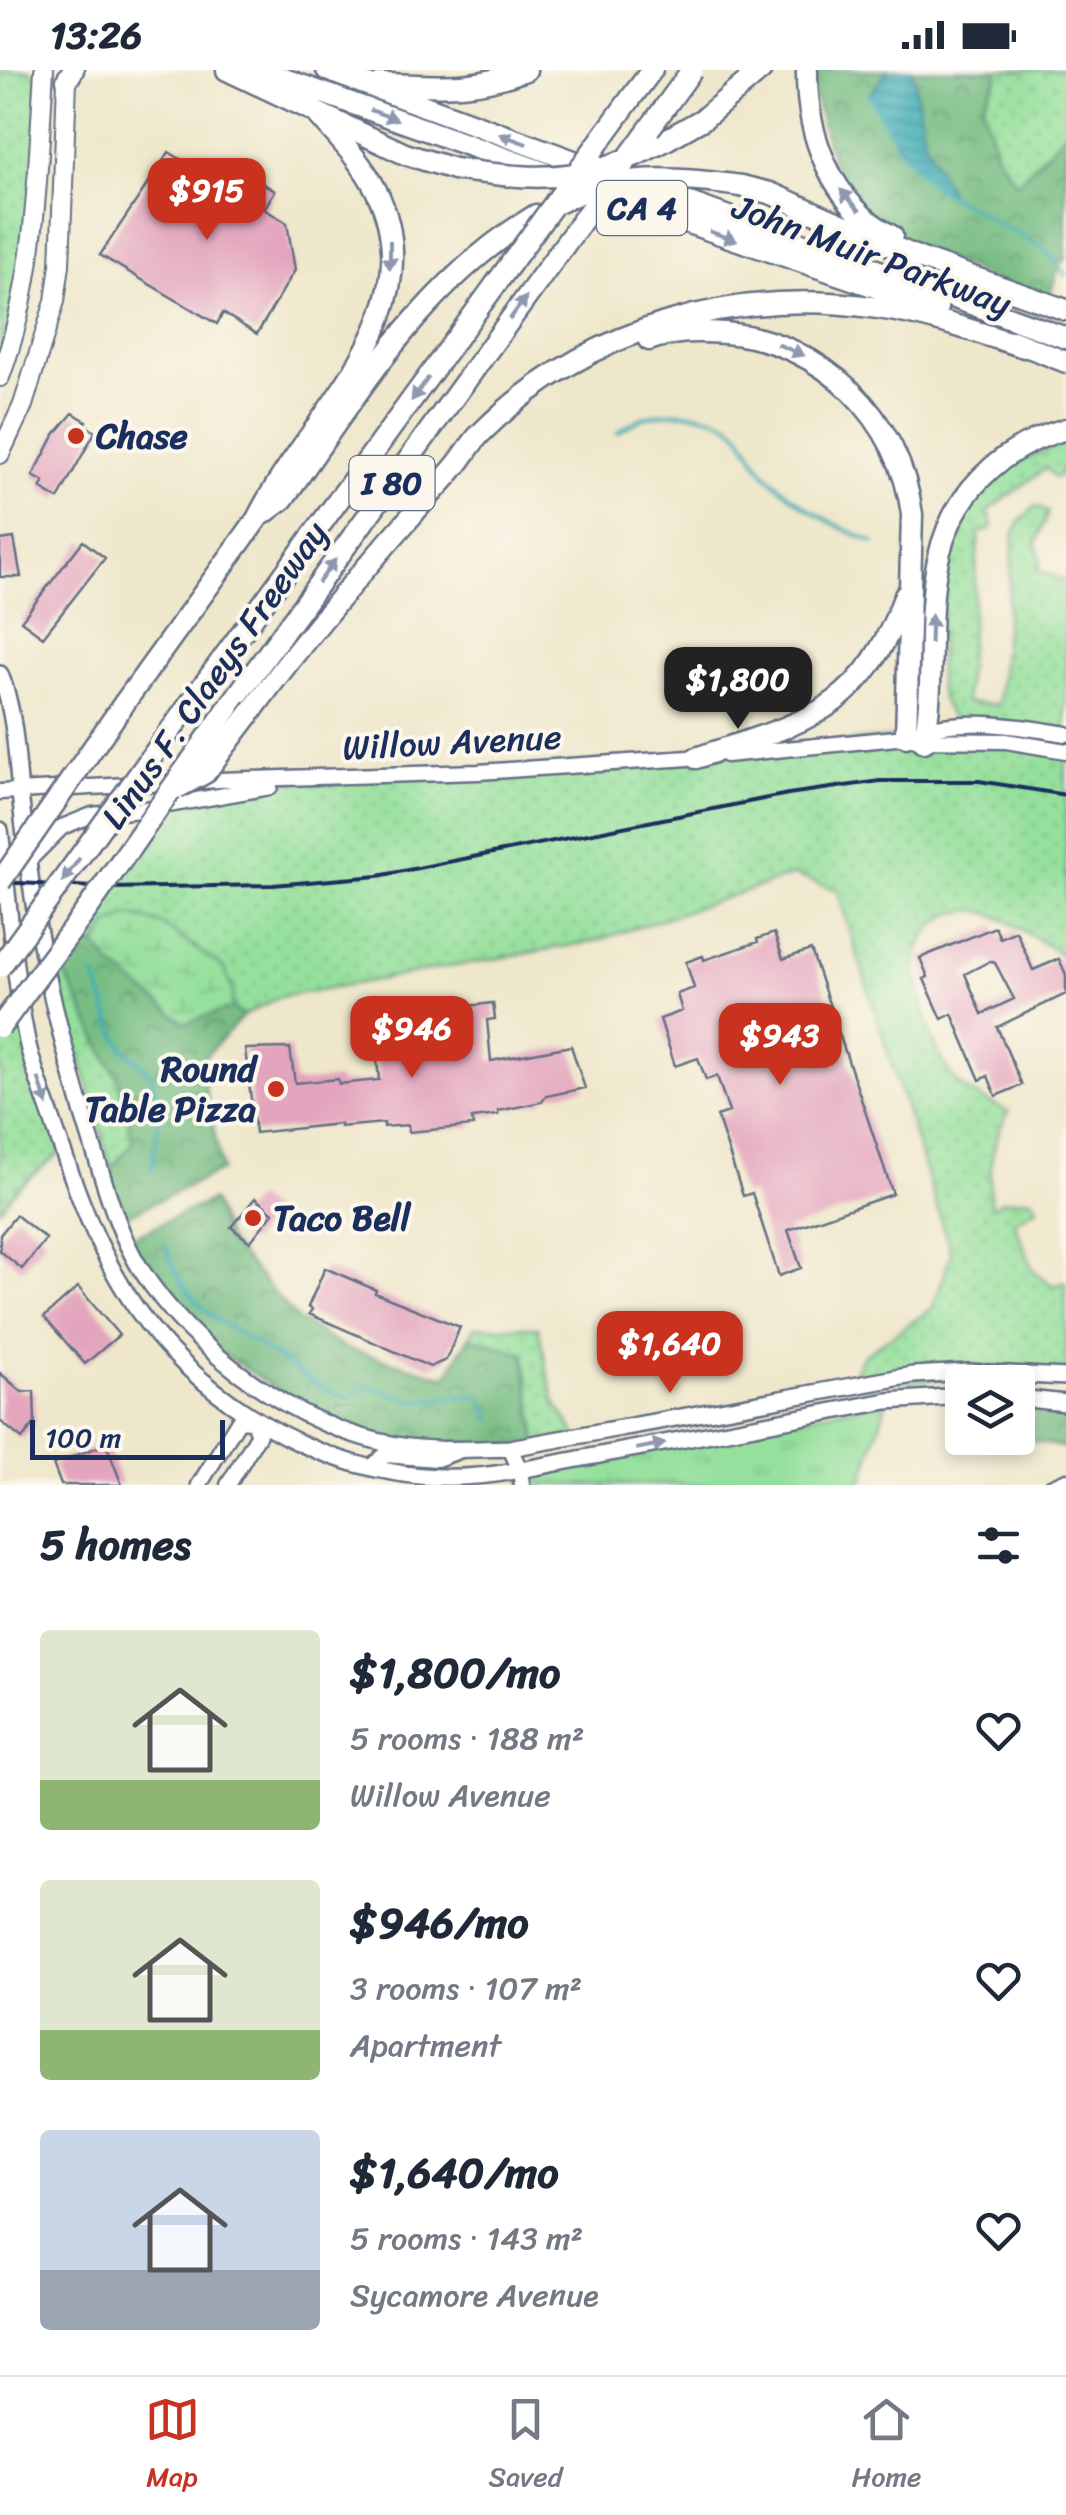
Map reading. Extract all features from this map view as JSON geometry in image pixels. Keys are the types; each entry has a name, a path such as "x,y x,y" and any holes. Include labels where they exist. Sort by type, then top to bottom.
{"highway":[{"path":"228,70 405,154 454,169 505,177 542,177 604,168 658,146 703,119 761,70"},
{"name":"John Muir Parkway","path":"259,70 630,204 971,320 1066,362"},
{"name":"John Muir Parkway","path":"327,70 1066,338"},
{"path":"364,84 452,88 497,81 526,70"},
{"name":"Linus F. Claeys Freeway","path":"0,967 652,70"},
{"name":"Linus F. Claeys Freeway","path":"0,1026 692,70"},
{"path":"807,70 812,131 841,192 882,231 960,273"},
{"path":"0,882 256,519 271,489 364,358 390,288 391,243 384,209 352,152 315,111"},
{"path":"256,519 282,499 411,320 475,256 570,197 621,182 676,178 741,186 792,201 919,258 1066,310"},
{"path":"171,792 205,773 320,621 456,466 478,435 525,394 598,348 652,326 710,310 767,302 851,304 922,316 1024,346"},
{"path":"456,466 517,412 567,379 614,354 662,336 696,331 736,334 801,353 824,367 860,400 884,432 909,490 919,735"},
{"path":"919,735 934,574 950,521 964,497 993,467 1027,444 1066,429"},
{"path":"696,758 804,722 838,699 870,668 886,643 911,579"}],"main road":[{"path":"0,377 28,281 44,70"},
{"path":"0,454 23,405 55,301 69,73"},
{"path":"0,674 13,720 38,927 76,1096 112,1206 140,1268 172,1309 236,1372 340,1430 396,1445 461,1450 510,1448 913,1375 968,1372 1066,1378"},
{"path":"0,830 6,929 27,1043 80,1198 111,1268 152,1330 218,1392 254,1419 305,1445 392,1473 504,1479 887,1401 945,1397"},
{"path":"1035,1399 1066,1402"}],"street":[{"name":"Willow Avenue","path":"0,792 696,758 1010,726 1066,734"},
{"name":"Willow Avenue","path":"919,735 1006,741 1066,751"},
{"path":"29,860 62,827 92,815 330,778"},
{"path":"6,929 38,927"},
{"path":"198,1485 239,1420 254,1419 272,1395"},
{"path":"228,1485 259,1434 254,1419"},
{"path":"510,1448 521,1478"},
{"path":"504,1479 510,1448"},
{"path":"372,1467 386,1455 437,1460 461,1450"},
{"path":"392,1473 439,1485"},
{"path":"1050,1485 1066,1478"}],"green space":[{"path":"0,70 30,70 43,82 34,219 0,369"},
{"path":"807,70 995,70 998,76 983,104 997,156 1017,183 1066,132 1066,260 1060,263 1047,303 882,231 841,192"},
{"path":"995,70 1066,70 1066,132 1017,184 997,156 983,104 998,76"},
{"path":"1066,443 1066,468 1062,467 1059,477 1054,478 1046,468 988,511 993,525 990,530 979,532 965,702 998,705 1014,534 1020,521 1036,506 1048,512 1036,544 1041,560 1038,571 1066,581 1066,734 959,726 944,705 938,676 942,604 954,542 982,492 1004,472 1031,456"},
{"path":"906,737 1066,751 1066,957 1001,918 964,911 930,930 915,967 929,1030 950,1074 971,1093 1009,1112 992,1158 991,1207 1002,1201 1032,1198 1038,1208 1014,1221 1033,1270 1053,1286 1066,1282 1066,1377 1035,1374 1035,1365 945,1365 945,1379 839,1387 854,1375 862,1356 933,1308 951,1253 837,890 794,875 596,941 280,997 243,1016 232,1008 233,991 109,924 96,945 77,939 171,791 194,784 478,772"},
{"path":"131,915 162,924 224,968 233,991 232,1008 185,1023 110,964 96,945 109,924"},
{"path":"77,939 96,945 110,964 185,1022 232,1008 243,1016 200,1062 222,1170 117,1220 112,1206 111,1168 133,1143 119,1082 58,960"},
{"path":"58,960 119,1081 133,1144 111,1168 54,964"},
{"path":"19,1001 63,1150 16,1189 0,1209 0,1027"},
{"path":"212,1200 228,1241 297,1319 344,1348 446,1377 469,1337 524,1354 537,1443 461,1450 340,1429 206,1344 126,1240"},
{"path":"475,1327 538,1327 554,1400 577,1437 537,1443 524,1354 469,1337"},
{"path":"1035,1400 1066,1403 1066,1448 1035,1441"},
{"path":"887,1401 861,1485 522,1485 520,1470"}],"water":[{"path":"888,70 913,70 924,139 952,198 914,165 869,95"}],"building":[{"path":"169,152 223,185 234,166 275,191 264,209 287,223 295,270 257,334 223,313 217,324 100,255"},
{"path":"73,413 95,432 58,499 40,488 44,482 33,476 55,434"},
{"path":"14,538 21,577 0,577 0,540"},
{"path":"83,541 105,558 43,637 21,621"},
{"path":"995,927 1000,938 1016,931 1033,970 1059,959 1066,975 1066,994 997,1027 1022,1085 996,1096 988,1076 980,1080 952,1014 942,1019 924,979 928,977 920,958","holes":["990,961 995,963 1014,999 982,1014 965,974"]},
{"path":"774,933 783,959 811,950 893,1194 788,1230 801,1268 779,1276 752,1193 743,1196 717,1116 729,1112 717,1076 706,1080 698,1058 675,1066 660,1019 682,1011 677,994 694,988 686,962 703,956 704,960"},
{"path":"493,1003 495,1019 487,1020 491,1061 571,1046 585,1088 546,1096 542,1102 498,1111 498,1115 472,1118 473,1126 409,1132 408,1125 340,1124 255,1133 245,1049 290,1048 295,1083 379,1080 374,1031 469,1020 467,1006"},
{"path":"255,1198 273,1213 250,1242 231,1227"},
{"path":"16,1215 46,1239 22,1269 0,1251 0,1235"},
{"path":"325,1268 460,1327 446,1360 430,1367 309,1314 312,1309 308,1307"},
{"path":"78,1287 119,1335 85,1364 44,1317"},
{"path":"0,1373 22,1392 34,1391 35,1423 22,1439 0,1421"},
{"path":"106,1444 122,1485 61,1485 53,1464"}],"waterway":[{"path":"869,95 899,149 936,188 1046,250 1066,275"},
{"path":"617,433 636,421 661,414 690,413 718,419 739,433 765,473 794,498 832,523 874,542"},
{"path":"95,977 120,1042 153,1082 158,1120 151,1171"},
{"path":"165,1245 183,1284 206,1311 326,1390 347,1398 372,1387 416,1401 480,1395 492,1420"}],"railway":[{"path":"0,882 112,888 273,885 378,876 788,794 880,781 979,781 1066,795"}],"place":[{"name":"Chase","path":"76,436"},
{"name":"Round Table Pizza","path":"276,1089"},
{"name":"Taco Bell","path":"253,1218"}]}
